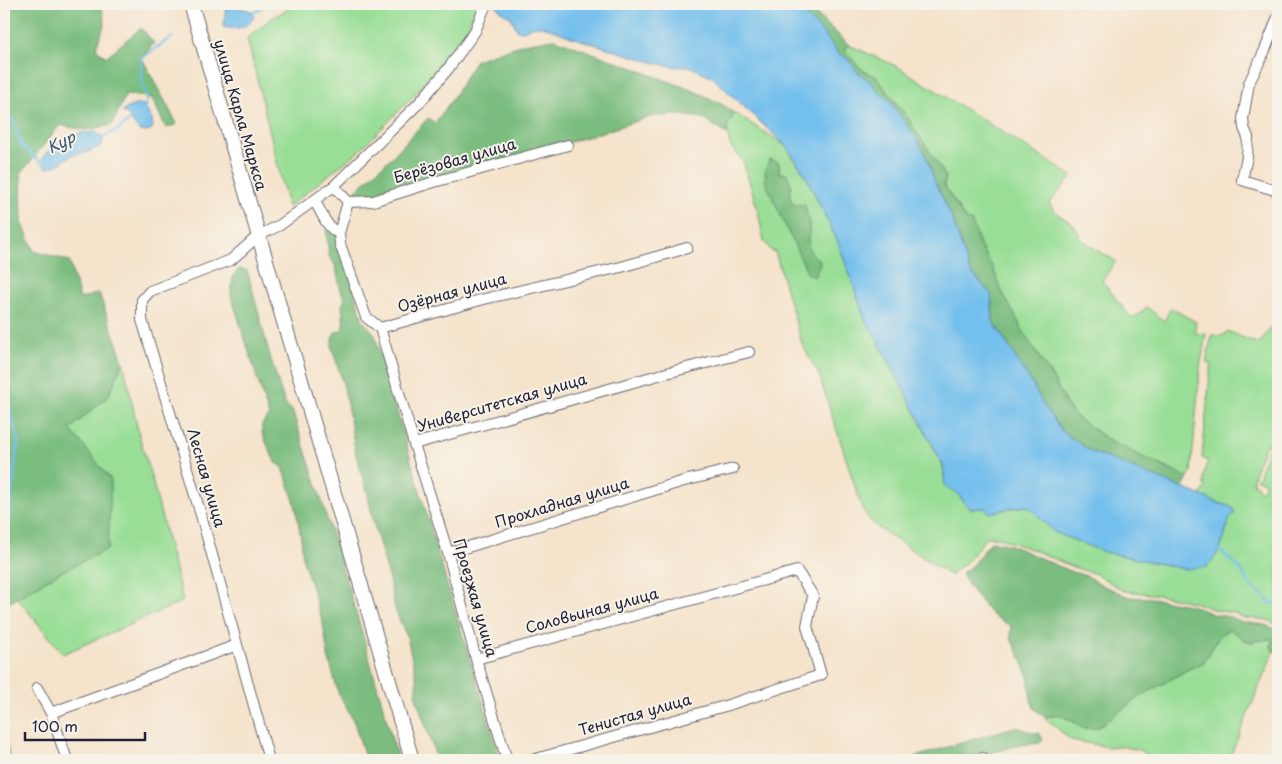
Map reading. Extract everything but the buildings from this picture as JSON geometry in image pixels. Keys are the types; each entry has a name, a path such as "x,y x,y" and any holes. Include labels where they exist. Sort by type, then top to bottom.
{"main road":[{"name":"улица Карла Маркса","path":"191,4 412,760"}],"street":[{"path":"258,236 280,225 334,186 419,103 448,69 475,31 486,4"},
{"path":"1278,17 1249,83 1243,118 1244,128 1248,137 1247,157 1242,180 1278,191"},
{"name":"Берёзовая улица","path":"348,202 373,201 568,145"},
{"path":"334,186 348,202 340,233 340,244 366,317 380,328"},
{"path":"315,201 333,231 340,233"},
{"name":"Лесная улица","path":"258,236 231,260 150,291 142,300 141,309 142,320 201,515 268,760"},
{"name":"Озёрная улица","path":"380,328 484,299 621,267 687,248"},
{"name":"Университетская улица","path":"380,328 414,444 655,376 749,352"},
{"name":"Проезжая улица","path":"414,444 448,553 476,659 507,760"},
{"name":"Прохладная улица","path":"448,553 733,469"},
{"name":"Соловьиная улица","path":"476,659 797,571 814,596 808,626 821,675 747,699"},
{"path":"51,713 237,645"},
{"path":"36,688 51,713 67,760"},
{"name":"Тенистая улица","path":"532,760 747,699"}],"green space":[{"path":"4,4 101,4 105,23 96,48 106,57 141,28 154,43 142,58 177,124 166,128 152,98 126,94 112,125 84,130 60,125 21,173 22,222 34,251 69,261 80,299 99,293 123,361 109,395 70,429 111,480 108,549 57,574 4,606"},
{"path":"297,4 477,4 467,29 413,97 359,151 288,207 247,38 272,18"},
{"path":"791,4 806,4 849,45 845,50 862,70 876,76 905,114 946,177 944,185 965,219 972,222 980,246 992,266 1000,288 1066,404 1077,418 1111,442 1188,478 1182,488 1090,451 1062,431 1044,406 993,321 991,294 970,271 951,215 934,180 928,160 888,99 859,73 846,57 839,54 811,20"},
{"path":"555,39 692,90 720,103 734,113 727,127 727,134 702,118 681,115 653,116 539,152 353,204 354,192 393,156 428,118 435,123 476,60 523,44"},
{"path":"849,45 898,67 1072,176 1049,203 1056,213 1073,224 1082,239 1116,261 1102,281 1132,319 1147,307 1164,321 1171,308 1196,322 1195,333 1206,334 1200,368 1191,473 1188,478 1111,442 1077,418 1066,404 1000,288 992,266 980,246 977,236 944,185 946,177 905,114 876,76 862,70 845,50"},
{"path":"734,113 786,146 806,176 838,242 866,321 943,465 945,486 956,492 970,509 984,508 990,513 1028,506 1054,532 1158,563 1185,569 1220,550 1232,507 1200,495 1206,487 1204,485 1204,476 1208,461 1202,458 1212,365 1206,362 1212,335 1223,336 1227,331 1259,344 1273,324 1278,326 1278,626 1268,620 1244,618 1234,613 1215,610 1197,603 1159,595 1124,591 1096,574 997,537 986,537 971,558 953,572 951,576 877,527 862,508 819,375 802,344 775,251 772,252 764,241 758,211 743,161 731,147 727,127","holes":["770,159 779,163 779,173 791,184 790,199 809,223 808,248 814,257 808,273","1266,444 1270,445 1257,479 1266,483 1263,490 1259,490 1257,485 1253,483 1254,474"]},
{"path":"770,159 779,163 779,173 787,174 791,184 790,199 794,205 805,205 809,225 809,249 820,260 814,277 808,274 766,184 765,171"},
{"path":"326,230 338,236 363,321 374,333 449,591 501,760 437,760 415,694 417,680 407,637 396,612 368,495 356,455 344,387 332,348 332,339 335,332 340,331 344,327 342,305 345,299 341,291 335,265 329,256"},
{"path":"239,269 247,270 285,404 292,410 319,492 398,760 366,760 354,722 338,692 328,656 323,623 303,560 295,504 283,467 275,462 262,433 262,424 269,416 231,295 233,276"},
{"path":"123,361 139,435 183,601 63,654 17,598 57,574 111,480 70,429 109,395"},
{"path":"992,541 1010,545 1072,572 1087,576 1129,597 1151,598 1193,606 1212,614 1231,617 1242,622 1265,625 1278,630 1278,653 1271,647 1273,641 1270,639 1252,642 1245,640 1229,629 1219,637 1204,662 1139,697 1097,728 1083,728 1060,715 1044,717 1034,708 1028,676 1011,639 1011,626 992,615 970,588 961,573 974,563"},
{"path":"1229,628 1245,640 1252,642 1270,638 1273,641 1271,647 1274,651 1227,760 1156,760 1139,750 1120,746 1108,747 1071,740 1044,717 1060,715 1083,728 1097,727 1139,697 1204,662 1219,637"},
{"path":"1014,727 1039,733 1043,739 1040,743 1020,745 966,760 905,760"},
{"path":"4,729 10,760 4,760"}],"water":[{"path":"497,4 791,4 811,20 839,54 846,57 859,73 888,99 916,137 928,160 934,180 951,215 970,271 991,294 993,321 1044,406 1062,431 1090,451 1232,507 1235,513 1230,518 1220,550 1207,567 1185,569 1104,552 1054,532 1028,506 990,513 984,508 970,509 956,492 945,486 943,465 866,321 838,242 806,176 786,146 711,76 689,66 677,67 659,64 574,38 543,26 531,27 524,31 517,30 511,17 496,6"},
{"path":"236,6 253,12 254,17 248,24 240,28 223,27 226,9"},
{"path":"143,104 152,120 153,128 147,132 139,131 127,114 123,112 129,107"},
{"path":"95,132 102,136 103,142 101,146 88,152 75,154 51,167 46,168 42,163 44,155 58,144 80,133"}],"waterway":[{"name":"Кур","path":"252,14 267,4"},
{"path":"143,110 146,108 147,95 143,88 142,58 172,37"},
{"name":"Кур","path":"4,114 12,118 22,146 43,163"},
{"name":"Кур","path":"100,138 118,130 133,117"},
{"name":"Кур","path":"4,385 18,441 4,571"},
{"path":"1220,550 1242,571 1251,587 1263,595 1270,603 1278,603"}]}
